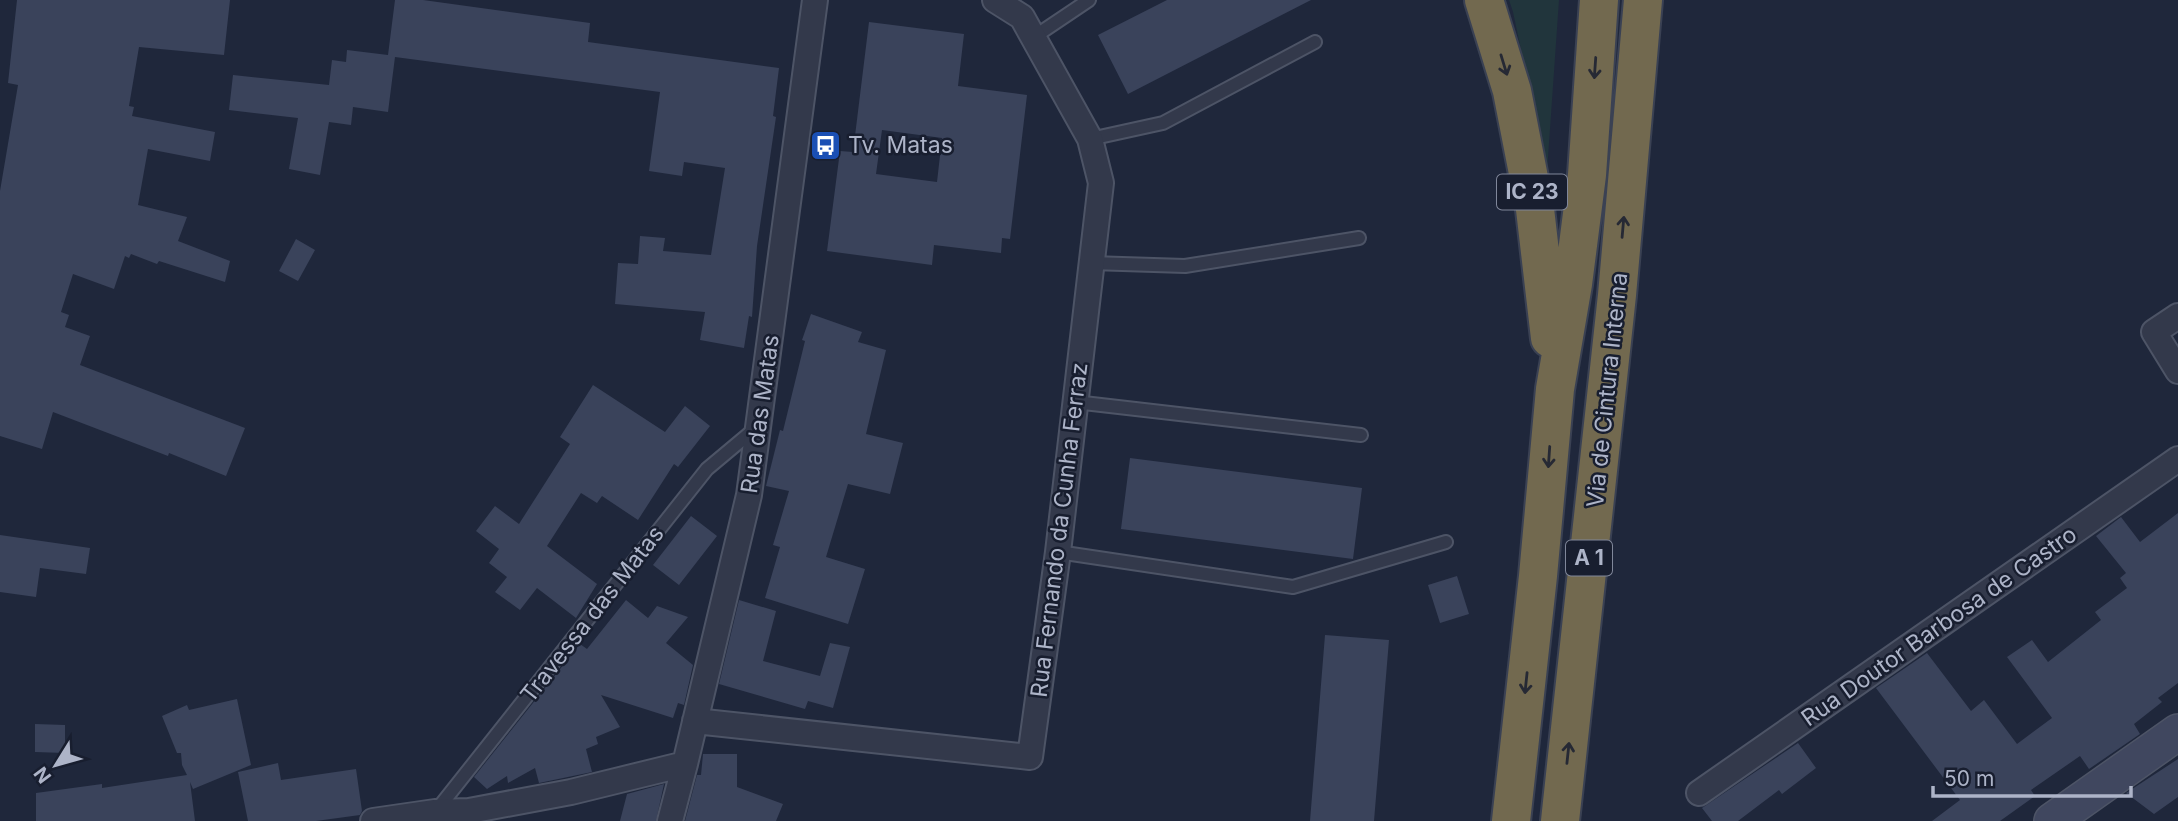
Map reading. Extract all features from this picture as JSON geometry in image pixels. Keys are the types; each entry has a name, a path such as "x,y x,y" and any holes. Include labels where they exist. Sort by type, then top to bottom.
{"highway":[{"name":"IC 23","path":"1484,0 1512,91 1535,209 1555,389"},
{"name":"A 1","path":"1511,821 1555,389 1573,284 1587,175 1599,0"},
{"name":"Via de Cintura Interna","path":"1560,821 1617,295 1643,0"}],"main road":[{"path":"2052,821 2178,732"}],"street":[{"name":"Rua das Matas","path":"670,821 749,495 815,0"},
{"name":"Rua Fernando da Cunha Ferraz","path":"695,721 1030,757 1058,552 1101,183 1090,139 1034,37 1022,17 995,0"},
{"path":"2178,316 2154,331 2178,372"},
{"name":"Rua Doutor Barbosa de Castro","path":"1699,793 2178,459"},
{"path":"373,821 435,812 469,811 558,794 685,764"}],"lane":[{"path":"1034,37 1089,0"},
{"path":"1090,139 1163,123 1315,42"},
{"path":"1091,262 1185,266 1359,239"},
{"path":"1075,402 1361,435"},
{"name":"Travessa das Matas","path":"435,812 707,469 758,426"},
{"path":"1058,552 1293,587 1446,542"}],"shaded area":[{"path":"1509,0 1559,0 1547,172 1513,12"}],"building":[{"path":"17,0 230,0 224,55 139,47 129,106 134,107 132,116 215,132 210,161 148,149 138,205 187,217 178,241 230,261 225,282 159,261 157,264 131,254 129,258 125,256 114,289 73,274 61,312 69,315 65,327 90,336 80,365 245,428 226,476 53,412 42,449 0,436 0,191 18,85 8,83"},
{"path":"395,0 423,0 590,23 588,42 779,68 773,116 776,117 757,246 752,317 749,316 744,348 700,340 705,312 615,304 618,263 638,264 640,236 665,238 663,251 711,255 725,168 684,162 682,176 649,171 660,92 395,57 388,112 353,107 351,125 329,122 320,175 289,169 298,118 229,110 233,75 329,85 332,60 346,62 347,50 388,55"},
{"path":"1167,0 1311,0 1128,94 1098,35"},
{"path":"869,22 964,34 958,86 1027,95 1010,239 1002,238 1001,253 934,245 932,265 827,251 840,151 853,152","holes":["882,130 942,138 937,182 876,174"]},
{"path":"296,239 315,250 298,281 279,271"},
{"path":"811,314 862,332 858,342 886,350 866,434 903,443 890,494 848,484 826,557 865,569 848,624 765,598 780,547 773,545 789,491 766,486 780,430 783,431 805,341 802,340"},
{"path":"593,385 665,432 685,406 710,426 678,467 674,464 638,520 602,496 597,503 581,493 547,546 597,584 576,618 537,588 520,610 495,592 507,577 489,563 499,549 476,531 495,506 519,524 570,444 560,437"},
{"path":"1130,458 1362,488 1353,559 1121,529"},
{"path":"2178,513 2178,683 2158,698 2162,702 2134,724 2140,734 2089,769 2080,756 2031,790 2035,796 2000,821 1932,821 1960,800 1876,688 1927,653 1971,711 1984,700 2017,744 2052,718 2007,657 2032,640 2048,662 2101,620 2095,612 2127,588 2120,578 2126,573 2096,536 2121,517 2140,542"},
{"path":"691,516 717,536 679,585 653,565"},
{"path":"0,535 90,548 86,574 40,568 36,597 0,592"},
{"path":"1457,576 1469,614 1440,623 1428,585"},
{"path":"626,600 648,618 657,606 688,617 666,643 693,665 684,705 678,703 673,718 601,695 620,727 596,737 598,744 586,749 592,772 539,783 535,768 508,783 507,776 487,789 474,777 580,644 587,649"},
{"path":"739,600 776,611 763,661 820,676 830,643 850,647 833,708 808,701 805,709 719,684"},
{"path":"1325,635 1389,640 1374,821 1310,821"},
{"path":"237,699 251,765 193,789 190,782 195,821 36,821 36,793 102,784 102,788 187,775 182,765 181,753 177,753 162,716 187,705 189,710"},
{"path":"35,724 65,725 65,753 35,752"},
{"path":"1798,743 1816,768 1782,794 1779,790 1738,821 1712,821 1702,808"},
{"path":"703,754 737,754 737,787 783,804 776,821 685,821 697,775 701,775"},
{"path":"2178,759 2178,797 2154,814 2126,793"},
{"path":"278,763 281,780 356,769 362,811 360,815 316,821 248,821 238,772"},
{"path":"664,784 656,821 620,821 627,794"}],"place":[{"name":"Tv. Matas","path":"825,145"}]}
